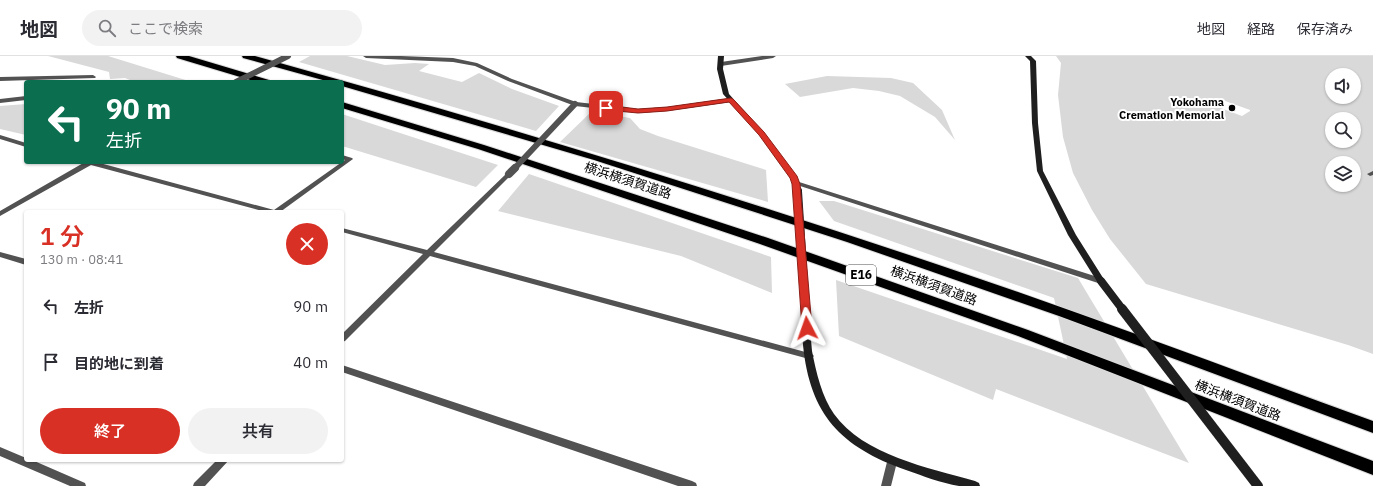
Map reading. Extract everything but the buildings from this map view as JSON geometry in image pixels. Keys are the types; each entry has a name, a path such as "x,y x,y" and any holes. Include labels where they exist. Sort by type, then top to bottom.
{"highway":[{"path":"180,56 259,80"},
{"path":"246,56 331,80"},
{"name":"横浜横須賀道路","path":"344,84 498,127 775,215 1020,297 1373,427"},
{"name":"横浜横須賀道路","path":"344,106 481,147 764,241 1023,333 1373,468"}],"street":[{"path":"240,80 288,56"},
{"path":"366,56 453,60 471,64 575,104 638,111 667,109 731,100"},
{"path":"721,56 720,69 726,94 761,133 794,178 797,187 809,356 820,395 834,420 859,443 892,462 975,486"},
{"path":"721,64 773,56"},
{"path":"1028,56 1033,61 1040,171 1072,235 1101,281 1258,486"},
{"path":"0,79 93,77"},
{"path":"0,101 24,98"},
{"path":"344,338 509,174 575,104"},
{"path":"0,137 24,143"},
{"path":"344,158 350,159 344,163"},
{"path":"0,214 87,164"},
{"path":"97,164 268,210"},
{"path":"278,210 343,164"},
{"path":"797,187 1101,281"},
{"path":"344,231 809,356"},
{"path":"0,254 24,261"},
{"path":"344,369 692,486"},
{"path":"0,451 24,462"},
{"path":"25,462 80,486"},
{"path":"198,486 222,462"},
{"path":"886,486 892,462"}],"shaded area":[{"path":"48,56 108,56 186,80 110,79 109,72"},
{"path":"310,56 347,56 385,65 415,63 429,64 419,71 462,82 479,73 512,89 559,106 536,131 299,62"},
{"path":"1056,56 1373,56 1373,354 1348,345 1146,284 1110,239 1092,210 1073,173 1063,137 1058,95 1061,63","holes":["1217,98 1250,110 1250,111 1242,116 1210,104"]},
{"path":"827,76 891,78 913,83 942,110 955,140 935,117 900,96 879,91 853,88 800,97 785,84"},
{"path":"24,104 24,135 0,129 0,106"},
{"path":"591,112 630,118 640,129 658,136 766,170 768,202 560,142"},
{"path":"344,115 498,165 476,187 344,147"},
{"path":"529,174 771,257 772,293 681,256 498,211"},
{"path":"819,201 834,201 1078,278 1189,463 996,389 993,400 839,336 836,280 1067,359 1054,298 834,221"}],"place":[{"name":"Yokohama Cremation Memorial","path":"1232,108"}],"route":[{"path":"606,108 638,111 667,109 731,100 761,133 794,178 798,190 807,328"}]}
